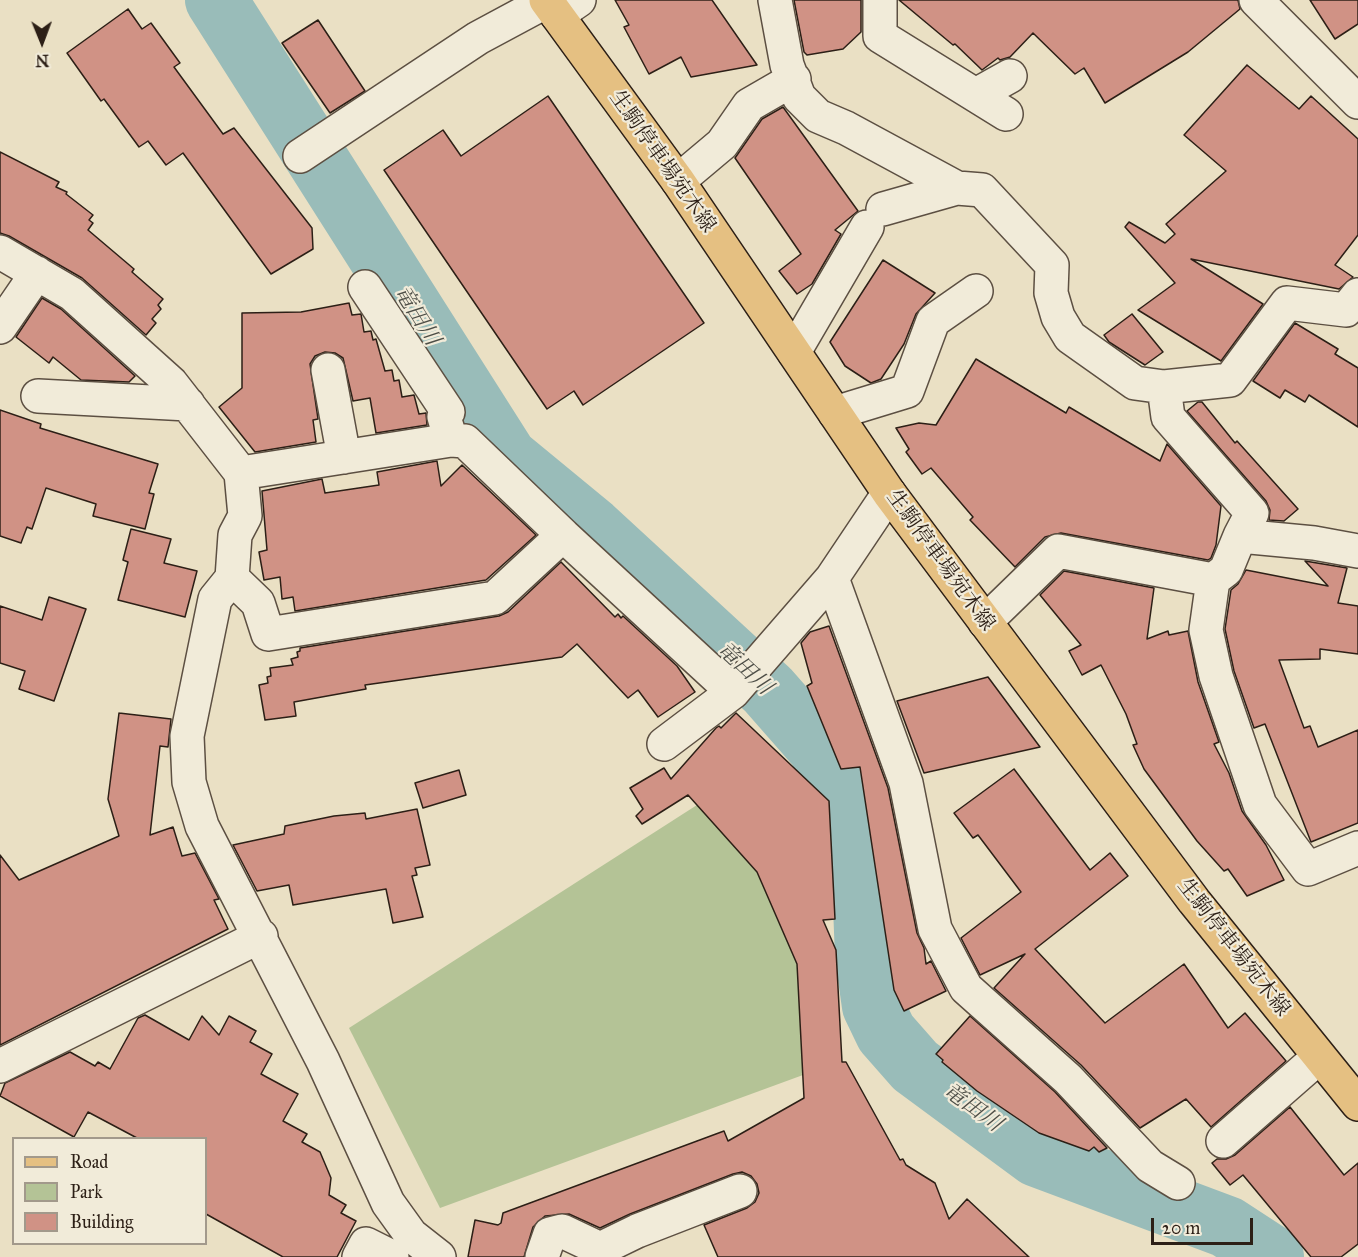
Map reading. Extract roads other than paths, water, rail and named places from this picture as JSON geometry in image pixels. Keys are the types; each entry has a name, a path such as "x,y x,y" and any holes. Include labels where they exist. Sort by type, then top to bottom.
{"main road":[{"name":"生駒停車場宛木線","path":"557,4 889,493 1194,901 1358,1104"}],"street":[{"path":"775,0 787,65 799,97 818,116 846,128 957,188 982,190 1052,265 1053,301 1058,317 1070,337 1135,383 1164,387 1230,380 1287,303 1346,310 1358,295"},
{"path":"880,0 880,36 1006,114"},
{"path":"1256,0 1358,102"},
{"path":"300,156 478,38 557,4"},
{"path":"976,95 1010,76"},
{"path":"678,181 722,144 749,105 794,79"},
{"path":"794,352 875,218 957,188"},
{"path":"0,252 72,294 171,383 241,473 245,516 235,535 232,578 215,599 187,736 189,783 202,826 261,936 414,1253"},
{"path":"0,327 37,273"},
{"path":"365,287 448,412 444,417 451,440"},
{"path":"835,413 908,391 933,321 976,291"},
{"path":"328,370 344,457"},
{"path":"1164,387 1168,417 1252,513 1226,570 1213,580 1206,630 1216,676 1260,805 1308,869 1358,848"},
{"path":"38,396 188,404"},
{"path":"241,473 451,440 465,441 562,534 736,689"},
{"path":"664,744 736,689 832,578 889,493"},
{"path":"232,578 258,603 268,633 495,598 562,534"},
{"path":"1240,536 1314,543 1358,551"},
{"path":"985,622 1058,551 1213,580"},
{"path":"832,578 906,783 935,930 966,988 1068,1079 1150,1166 1178,1183"},
{"path":"0,1066 261,936"},
{"path":"1223,1141 1319,1057"},
{"path":"542,1257 550,1234 562,1231 600,1249 637,1231 740,1191"},
{"path":"359,1257 366,1244 414,1253"}],"waterway":[{"name":"竜田川","path":"216,0 507,458 592,528 768,690 818,747 853,814 862,854 866,957 873,1006 886,1033 915,1066 1037,1156 1227,1227 1273,1257"}]}
